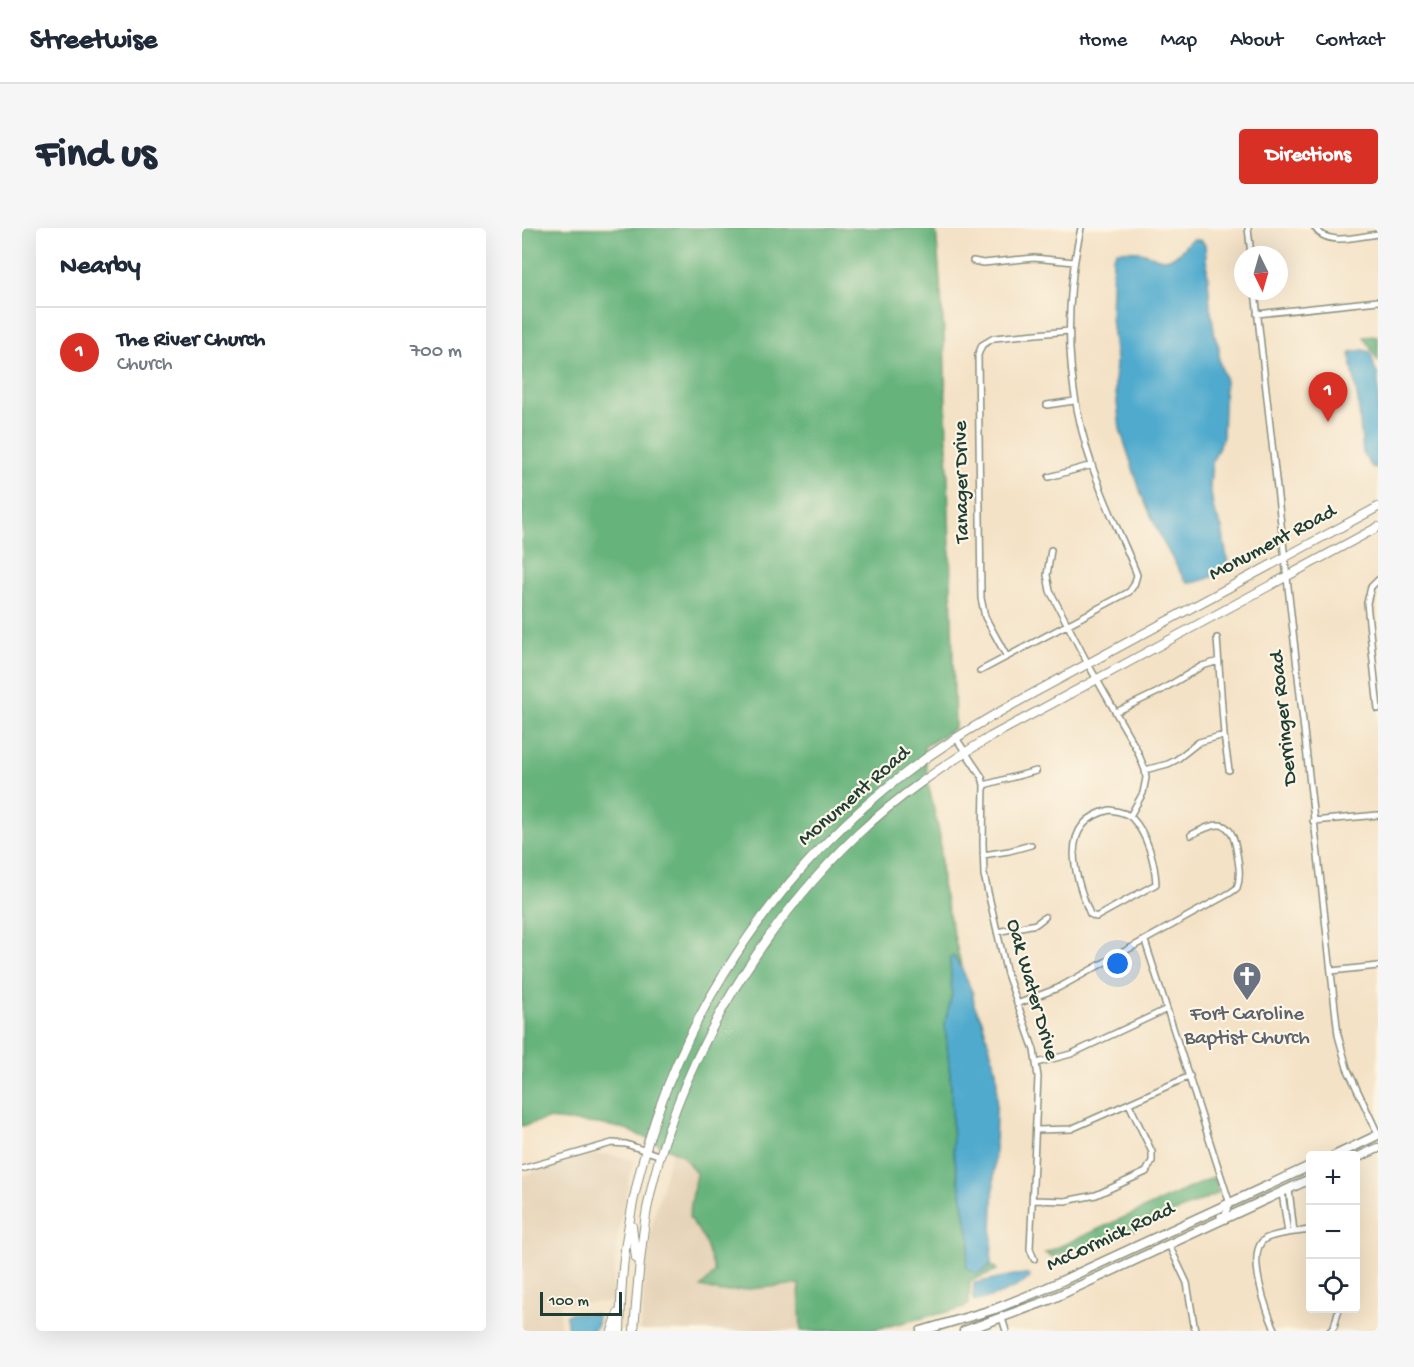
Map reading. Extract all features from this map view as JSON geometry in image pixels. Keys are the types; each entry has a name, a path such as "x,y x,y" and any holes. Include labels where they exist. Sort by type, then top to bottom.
{"main road":[{"name":"Monument Road","path":"620,1331 625,1246 632,1206 645,1151 670,1080 705,1006 729,965 766,911 806,864 853,817 909,770 956,738 985,720 1378,507"},
{"name":"Monument Road","path":"634,1331 647,1209 661,1156 689,1077 706,1040 744,973 795,902 859,834 915,786 965,752 1096,678 1378,527"},
{"path":"1342,1151 1378,1134"},
{"path":"1360,1156 1378,1148"},
{"name":"McCormick Road","path":"921,1331 951,1327 1060,1282 1306,1168"},
{"name":"McCormick Road","path":"964,1331 1049,1300 1306,1181"},
{"path":"632,1206 633,1241 636,1258 640,1261"},
{"path":"612,1331 621,1303"},
{"path":"964,1331 976,1315"}],"street":[{"path":"981,671 1129,592 1137,575 1108,509 1092,465 1074,401 1068,331 1070,293 1081,228"},
{"path":"1248,228 1250,246"},
{"path":"1315,228 1328,238 1378,234"},
{"path":"973,261 983,263 1034,258 1074,262"},
{"name":"Derringer Road","path":"1256,300 1330,971 1342,1053 1378,1134"},
{"path":"1257,314 1378,301"},
{"name":"Tanager Drive","path":"1006,657 985,616 981,598 978,355 982,345 989,340 1068,331"},
{"path":"1047,405 1074,401"},
{"path":"1049,477 1092,465"},
{"path":"1051,550 1047,567 1048,584 1088,664 1137,750 1145,770 1143,794 1131,816"},
{"path":"1378,580 1371,587 1366,603 1375,654 1378,709"},
{"path":"1217,638 1224,735 1229,770"},
{"path":"1116,712 1158,692 1203,666 1219,661"},
{"path":"1145,770 1176,760 1199,742 1224,735"},
{"name":"Oak Water Drive","path":"956,738 982,777 984,785 984,875 1007,974 1037,1063 1039,1090 1030,1249 1034,1258"},
{"path":"984,785 1036,771"},
{"path":"1113,811 1131,816 1148,848 1156,884 1096,917 1090,915 1074,872 1079,831 1087,820 1099,813 1113,811"},
{"path":"1313,822 1378,815"},
{"path":"1017,1004 1058,988 1237,888 1239,869 1236,843 1230,830 1213,824 1191,835"},
{"path":"983,855 1031,845"},
{"path":"997,932 1036,924 1045,917"},
{"path":"1145,941 1230,1204 1225,1214 1200,1226 1186,1237"},
{"path":"1330,971 1378,966"},
{"path":"1037,1063 1071,1054 1167,1009"},
{"path":"1037,1130 1071,1129 1190,1076"},
{"path":"1033,1200 1077,1199 1096,1195 1146,1172 1150,1165 1152,1152 1129,1104"},
{"path":"522,1169 612,1143 626,1144 661,1156"},
{"path":"1285,1191 1291,1233"},
{"path":"1276,1331 1262,1289 1256,1254 1260,1245 1267,1238 1306,1231"},
{"path":"1169,1245 1189,1290 1195,1331"},
{"path":"1337,1313 1332,1329 1341,1331"},
{"path":"1002,1318 1006,1331"}],"shaded area":[{"path":"672,1150 682,1155 696,1173 689,1217 704,1239 715,1272 702,1286 721,1292 799,1284 801,1331 641,1331 645,1270 652,1224"},
{"path":"606,1154 633,1160 618,1235 611,1302 560,1303 561,1331 522,1331 522,1176 584,1156"}],"green space":[{"path":"522,228 936,228 944,334 955,728 924,747 929,788 940,836 942,885 962,969 954,957 950,959 952,994 945,1023 951,1085 953,1150 970,1241 966,1266 985,1270 991,1264 997,1270 970,1281 969,1304 960,1309 868,1331 801,1331 799,1284 721,1292 701,1287 715,1272 704,1239 689,1217 696,1173 682,1155 626,1129 548,1119 522,1126"},
{"path":"1378,336 1378,361 1364,337"},
{"path":"1214,1177 1219,1193 1120,1236 1053,1257 1045,1253"}],"water":[{"path":"1194,239 1202,241 1205,245 1210,304 1215,337 1219,347 1219,361 1225,378 1223,437 1212,463 1210,486 1214,511 1222,528 1228,565 1221,572 1189,583 1184,579 1163,542 1142,496 1120,429 1111,317 1113,258 1117,251 1136,251 1168,259"},
{"path":"1363,350 1370,352 1378,375 1378,468 1372,467 1363,453 1358,401 1350,355 1351,352"},
{"path":"953,956 962,969 973,994 974,1005 982,1020 996,1070 991,1264 976,1274 966,1267 970,1241 953,1150 951,1085 945,1023 952,994 950,959"},
{"path":"1029,1274 1030,1278 1004,1292 975,1301 973,1298 974,1283"},
{"path":"570,1313 596,1314 597,1321 593,1331 568,1331 566,1316"}],"place":[{"name":"The River Church","path":"1328,422"},
{"name":"Fort Caroline Baptist Church","path":"1247,1002"}]}
